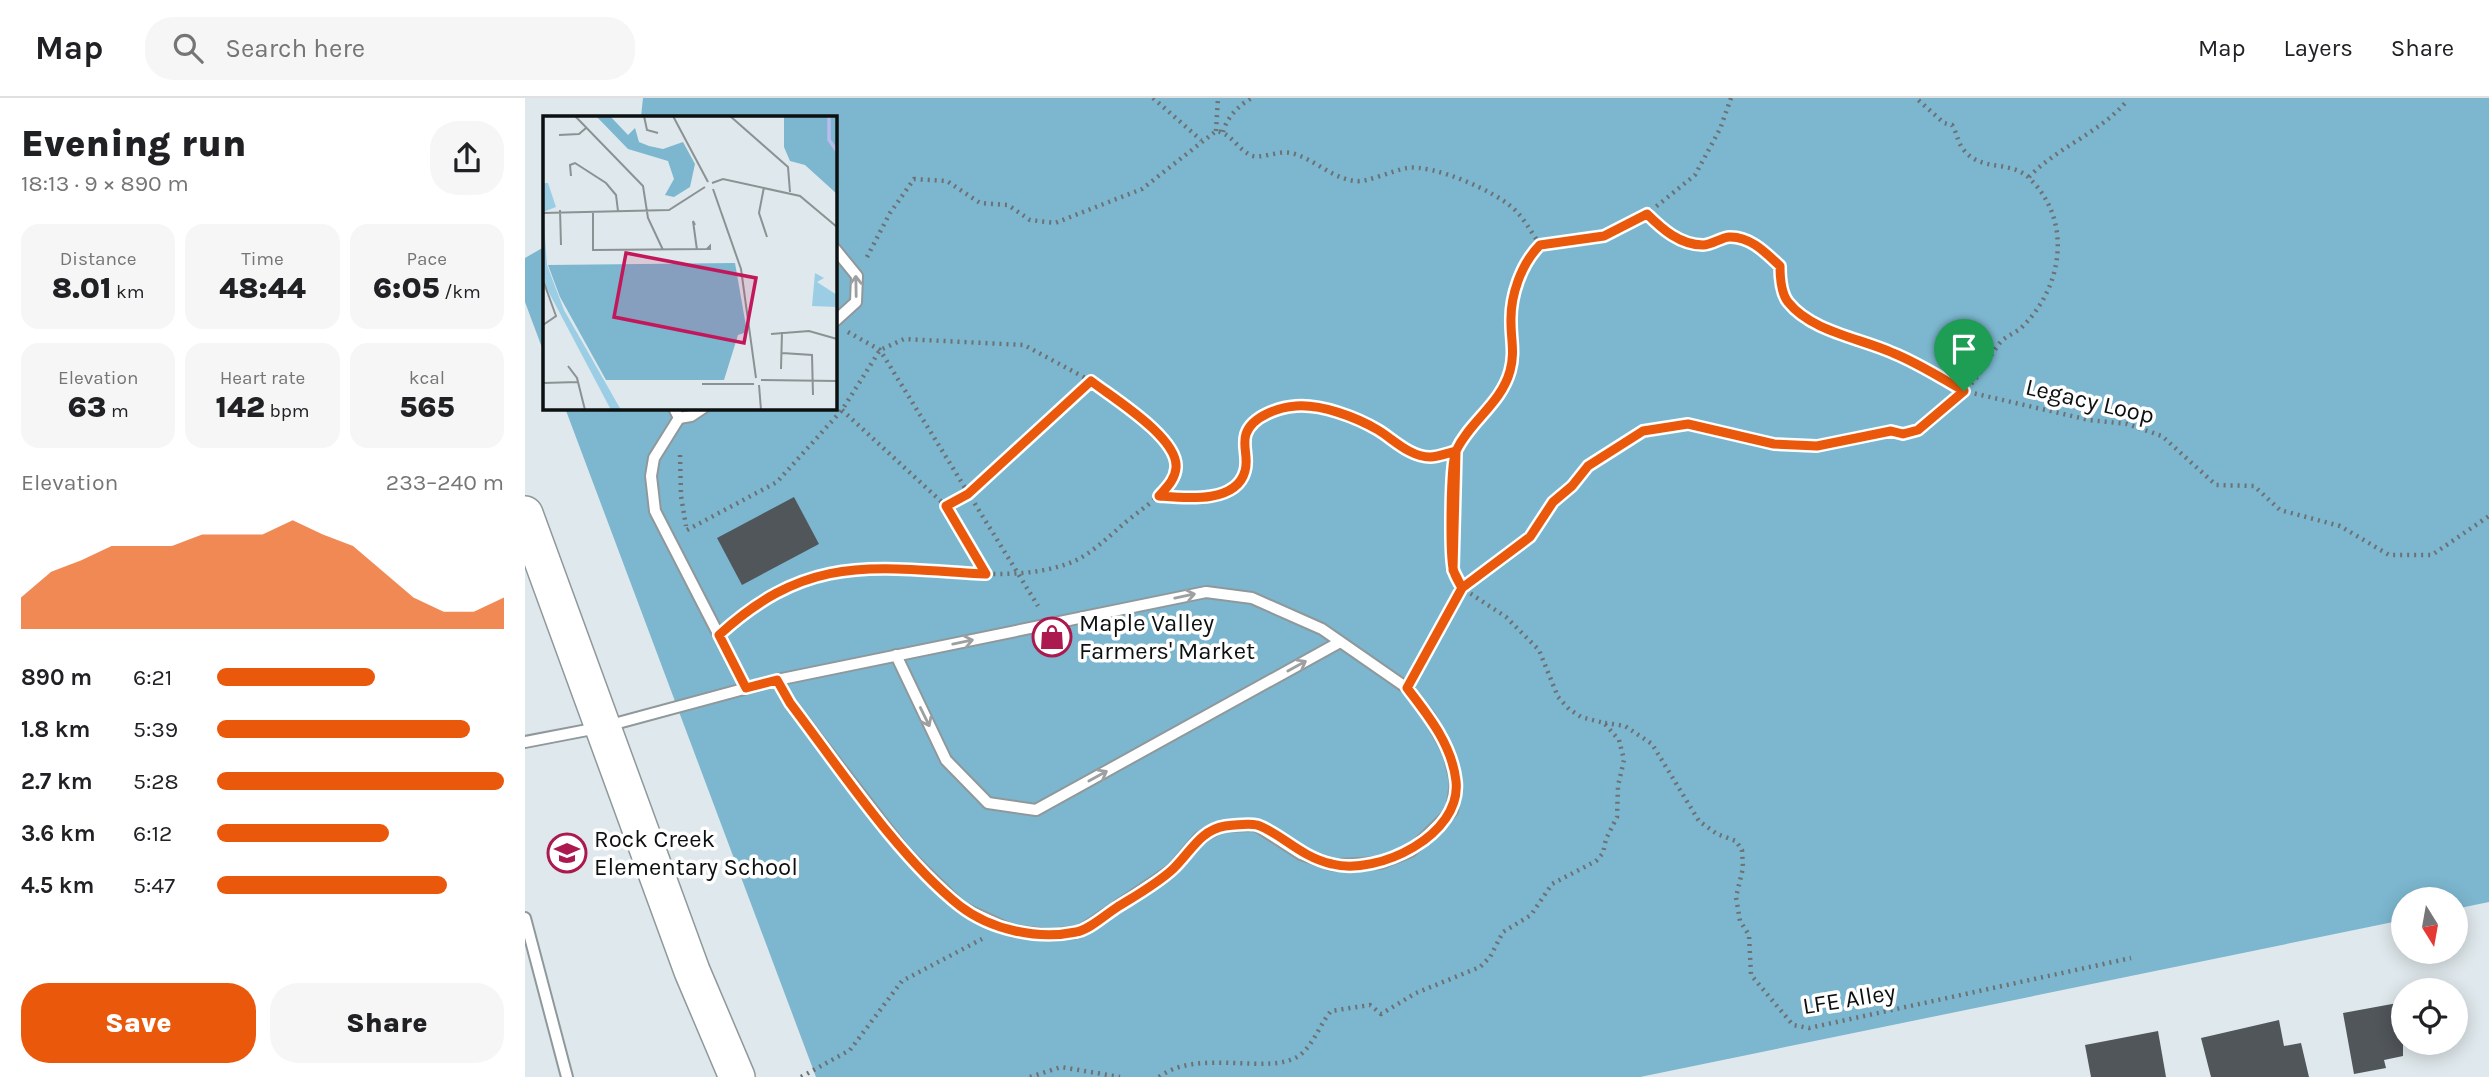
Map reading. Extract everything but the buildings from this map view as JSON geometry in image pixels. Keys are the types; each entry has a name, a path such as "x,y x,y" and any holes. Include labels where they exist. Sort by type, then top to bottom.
{"main road":[{"path":"525,514 692,971 737,1077"}],"lane":[{"path":"837,251 857,276 856,302 837,319"},
{"path":"700,410 691,416 677,413 654,458 651,476 655,511 746,688"},
{"path":"525,742 603,727 777,680 1206,592 1252,598 1322,629 1407,688 1429,716 1449,754 1456,782 1452,811 1411,851 1381,863 1334,865 1301,854 1256,825 1223,826 1199,838 1173,869 1079,932 1048,935 1013,932 961,907 905,852 790,703 777,680"},
{"path":"896,655 946,760 988,803 1036,810 1340,642"},
{"path":"525,918 567,1077"}],"path":[{"path":"1153,98 1201,140"},
{"path":"1216,131 1218,98"},
{"path":"1223,132 1225,123 1252,98"},
{"path":"1159,1077 1169,1070 1199,1062 1229,1066 1289,1061 1300,1056 1331,1011 1370,1005 1381,1014 1416,993 1480,967 1490,957 1503,932 1531,915 1552,884 1596,861 1603,853 1605,839 1617,817 1618,786 1624,760 1619,740 1604,723 1581,717 1569,709 1557,697 1539,650 1506,617 1462,588 1453,570 1456,451 1497,398 1510,373 1515,346 1511,323 1515,291 1523,266 1540,245 1604,236 1647,214 1695,175 1720,129 1731,98"},
{"path":"1407,688 1462,588 1530,537 1553,502 1572,486 1588,466 1643,431 1688,424 1774,444 1817,446 1891,431 1903,434 1918,430 1975,382 2001,341 2021,328 2040,304 2052,275 2059,246 2057,224 2043,193 2029,177 2008,166 1987,166 1976,160 1962,149 1952,125 1944,123 1916,98"},
{"path":"2029,177 2043,161 2081,141 2126,102"},
{"path":"857,276 890,213 914,179 947,181 979,202 1008,205 1030,220 1055,223 1142,189 1201,140 1216,131 1223,132 1251,156 1293,153 1323,171 1357,182 1377,175 1425,166 1499,197 1515,210 1540,245"},
{"name":"Legacy Loop","path":"1647,214 1664,232 1683,241 1704,245 1730,237 1758,245 1780,266 1780,284 1788,302 1831,333 1861,340 1895,354 1964,391 2127,425 2162,436 2215,485 2254,486 2280,510 2340,526 2389,555 2432,555 2489,516"},
{"path":"846,331 880,350 1049,624"},
{"path":"687,531 778,482 842,410 880,350 904,339 1024,345 1091,381 1162,436 1176,467 1172,482 1159,496 1083,557 1063,566 1017,573 986,574 851,569 812,576 784,587 736,619 719,635"},
{"path":"946,506 968,494 1091,381"},
{"path":"1159,496 1186,498 1226,492 1244,476 1247,462 1245,443 1251,426 1270,413 1296,406 1324,408 1376,429 1399,446 1428,457 1456,451"},
{"path":"842,410 946,506 986,574"},
{"path":"677,413 681,496 687,531 693,542"},
{"path":"730,608 736,619"},
{"name":"LFE Alley","path":"1604,723 1625,726 1652,744 1679,784 1699,821 1717,834 1736,841 1742,850 1743,868 1736,897 1740,920 1749,935 1751,975 1793,1025 1809,1028 2131,958"},
{"path":"801,1077 850,1050 902,981 977,940 1013,932"},
{"path":"1030,1077 1061,1067 1120,1077"}],"shaded area":[{"path":"643,98 2489,98 2489,902 2468,906 2468,887 2391,887 2391,922 1640,1077 816,1077 566,410 837,410 837,116 641,116"},
{"path":"543,248 543,350 525,302 525,258"}],"place":[{"name":"Maple Valley Farmers' Market","path":"1052,637"},
{"name":"Rock Creek Elementary School","path":"567,853"}],"route":[{"path":"1964,391 1895,354 1861,340 1831,333 1788,302 1780,284 1780,266 1758,245 1730,237 1704,245 1683,241 1664,232 1647,214 1604,236 1540,245 1523,266 1515,291 1511,323 1515,346 1510,373 1497,398 1456,451 1454,471 1453,570 1462,588 1407,688 1429,716 1449,754 1456,782 1452,811 1411,851 1381,863 1334,865 1301,854 1256,825 1223,826 1199,838 1173,869 1079,932 1048,935 1013,932 961,907 905,852 790,703 777,680 746,688 719,635 736,619 784,587 812,576 851,569 986,574 946,506 968,494 1091,381 1162,436 1173,455 1176,467 1172,482 1159,496 1186,498 1226,492 1244,476 1247,462 1246,432 1259,419 1270,413 1296,406 1324,408 1376,429 1399,446 1416,454 1428,457 1456,451 1453,570 1462,588 1530,537 1553,502 1572,486 1588,466 1626,445 1643,431 1688,424 1774,444 1817,446 1891,431 1903,434 1918,430 1964,391"}]}
